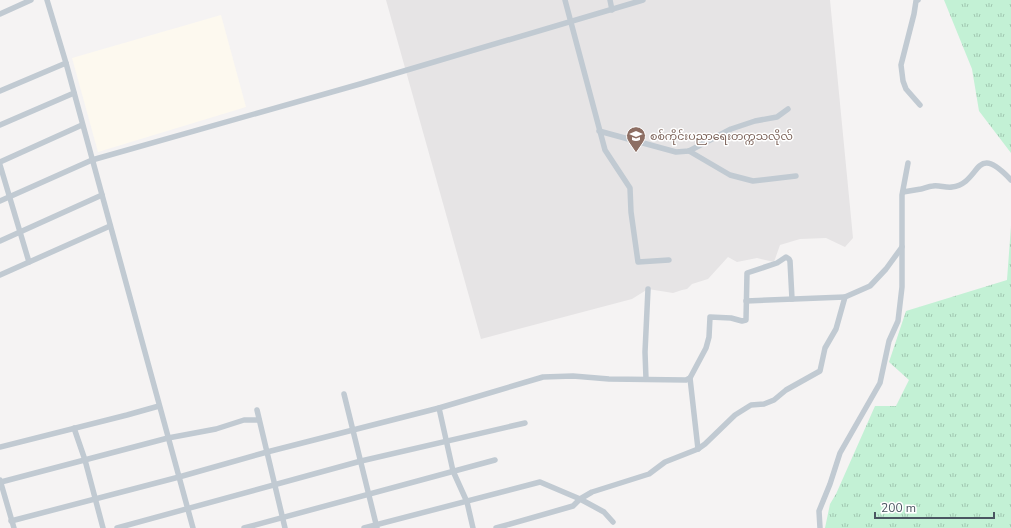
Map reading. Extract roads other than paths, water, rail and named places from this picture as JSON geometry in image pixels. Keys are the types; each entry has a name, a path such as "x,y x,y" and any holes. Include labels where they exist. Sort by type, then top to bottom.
{"street":[{"path":"0,14 31,0"},
{"path":"47,0 66,63 193,528"},
{"path":"565,0 605,150 630,188 631,212 638,262 669,260"},
{"path":"610,0 612,10"},
{"path":"0,201 92,160 360,84 643,0"},
{"path":"918,0 916,1 901,64 903,81 906,89 920,105"},
{"path":"0,91 66,63"},
{"path":"0,125 74,93"},
{"path":"599,131 676,152 688,151 731,129 755,121 777,117 788,109"},
{"path":"0,162 82,125"},
{"path":"688,151 730,175 753,181 796,176"},
{"path":"820,528 819,511 840,453 880,383 889,341 898,321 902,286 903,192 908,163"},
{"path":"903,192 932,186 951,187 964,183 978,167 984,163 990,163 997,166 1011,180"},
{"path":"0,165 29,262"},
{"path":"0,241 102,195"},
{"path":"0,275 110,226"},
{"path":"746,301 845,298 870,286 886,269 902,247"},
{"path":"698,449 690,378 706,348 710,316 731,318 742,321 746,320 747,273 776,263 786,257 790,261 792,299"},
{"path":"646,379 645,352 648,289"},
{"path":"496,528 573,506 580,499 592,492 649,474 664,462 698,449 735,414 751,405 764,404 774,400 786,390 820,371 825,348 836,329 845,298"},
{"path":"12,521 267,452 439,408 543,377 573,376 686,380 690,378"},
{"path":"344,394 377,526"},
{"path":"0,447 159,406"},
{"path":"439,408 453,471 467,502 473,528"},
{"path":"257,410 285,528"},
{"path":"14,528 0,481 168,438 216,429 244,420 259,420"},
{"path":"117,528 187,508 274,486 360,461 525,423"},
{"path":"74,428 102,528"},
{"path":"244,528 495,460"},
{"path":"364,528 377,526 540,482 580,499 604,512 613,522"}],"place":[{"name":"စစ်ကိုင်းပညာရေးတက္ကသလိုလ်","path":"636,153"}]}
